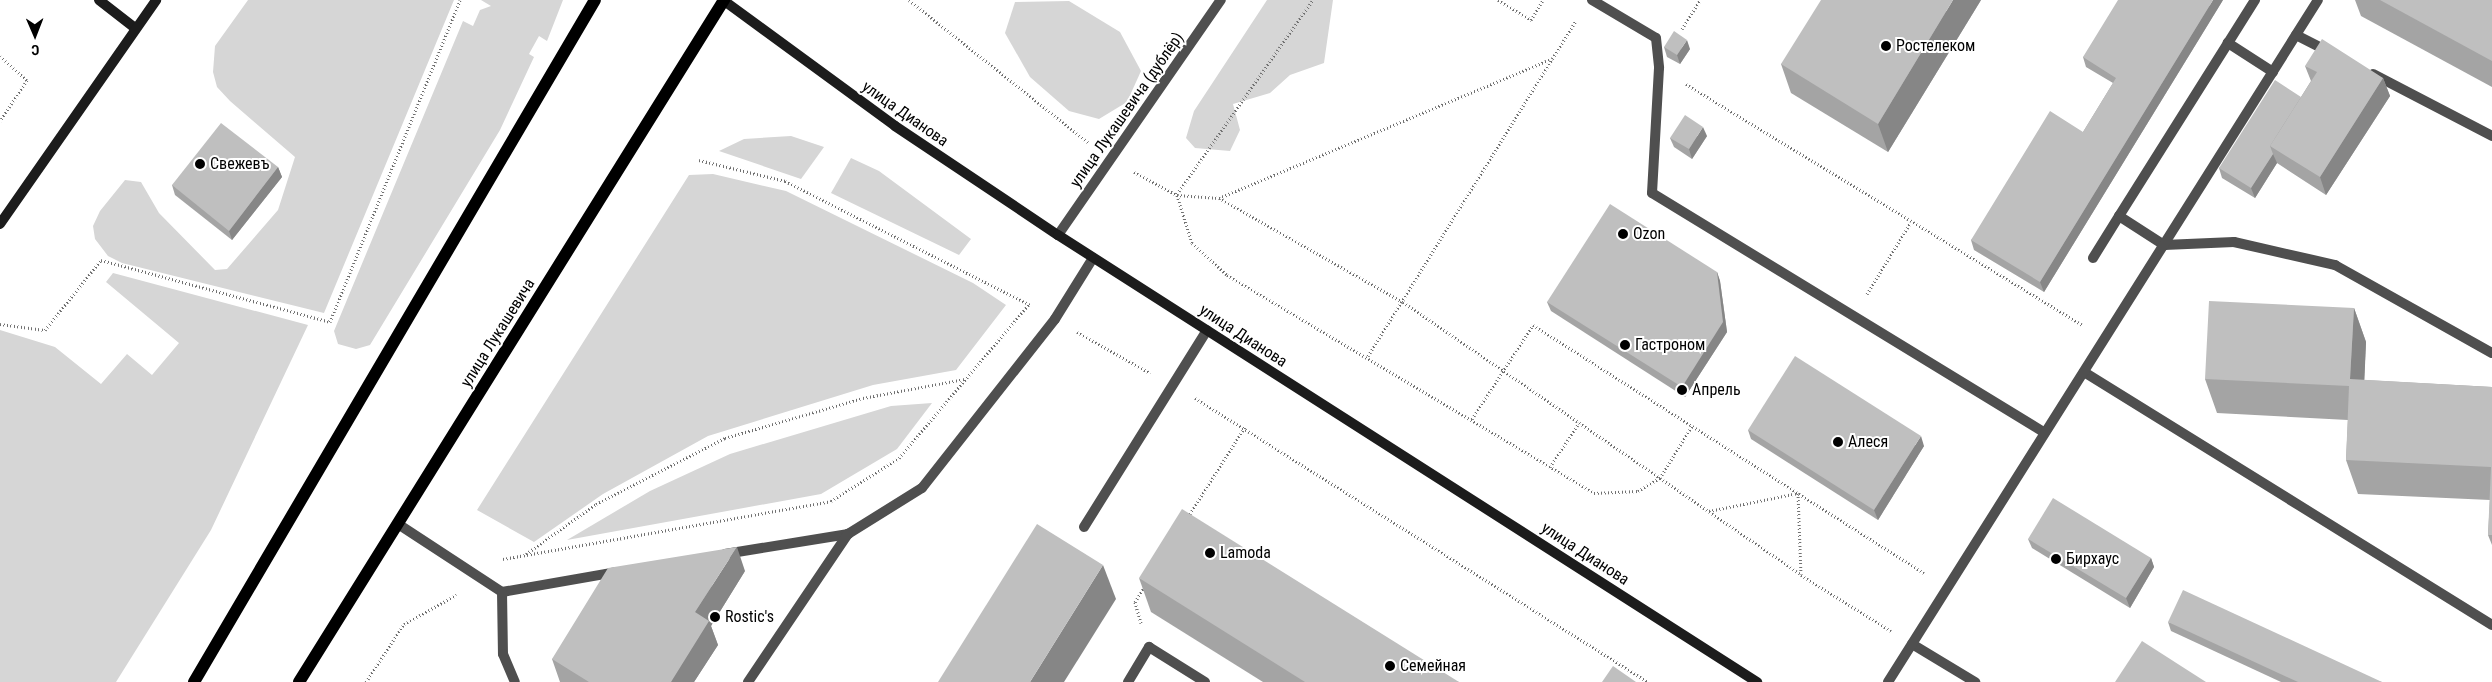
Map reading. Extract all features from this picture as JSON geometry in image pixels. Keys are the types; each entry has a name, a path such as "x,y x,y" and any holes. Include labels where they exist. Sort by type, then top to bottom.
{"main road":[{"path":"99,0 135,28"},
{"path":"0,224 156,0"},
{"path":"194,682 596,0"},
{"name":"улица Дианова","path":"724,0 895,126 1058,235 1757,682"},
{"name":"улица Лукашевича","path":"299,682 724,0"}],"street":[{"name":"улица Лукашевича (дублёр)","path":"1058,235 1112,160 1220,0"},
{"path":"1592,0 1656,38 1659,68 1652,194 2045,433"},
{"path":"2092,258 2255,0"},
{"path":"1888,682 2318,0"},
{"path":"2296,35 2339,57"},
{"path":"2228,43 2273,72"},
{"path":"2364,70 2492,136"},
{"path":"2118,216 2164,245 2234,242 2336,265 2492,352"},
{"path":"713,556 848,534 922,488 1055,319 1093,258"},
{"path":"1084,527 1207,330"},
{"path":"2084,372 2492,625"},
{"path":"398,524 502,592 627,571"},
{"path":"748,682 848,534"},
{"path":"502,592 503,654 515,682"},
{"path":"1912,644 1975,682"},
{"path":"1128,682 1150,647 1205,682"}],"path":[{"path":"0,324 45,330 101,260 330,322 460,0"},
{"path":"910,0 1112,160 1177,195 1219,198 1403,302 1801,575 1912,644"},
{"path":"1177,195 1313,0"},
{"path":"1498,0 1531,20 1544,0"},
{"path":"1368,356 1579,16"},
{"path":"0,56 28,80 0,120"},
{"path":"1219,198 1553,58"},
{"path":"1659,68 2104,339"},
{"path":"699,160 785,181 1029,304 1245,427 1648,682"},
{"path":"1177,195 1192,243 1208,261 1594,493 1638,491 1660,478 1692,426"},
{"path":"1853,316 1911,222"},
{"path":"366,682 404,624 460,593 478,576 488,562 831,501 899,458 1029,304"},
{"path":"1472,420 1532,325 1948,588"},
{"path":"526,555 596,504 725,438 863,398 966,379"},
{"path":"1550,467 1579,423"},
{"path":"1182,527 1245,427"},
{"path":"1709,511 1798,493"},
{"path":"1798,493 1801,575"},
{"path":"1150,577 1135,602 1150,647"}],"shaded area":[{"path":"248,0 454,0 324,313 122,263 108,256 95,239 93,226 100,211 125,180 141,182 159,213 215,270 227,269 278,210 295,157 230,101 217,87 213,72 215,46"},
{"path":"481,0 563,0 547,41 539,36 529,54 534,57 500,130 370,345 356,349 338,344 334,331 463,21 473,26 480,10 491,6"},
{"path":"1267,0 1333,0 1324,63 1290,75 1270,93 1233,104 1240,130 1230,151 1195,148 1186,138 1194,111"},
{"path":"1069,1 1120,32 1141,71 1127,102 1099,119 1069,111 1030,77 1005,33 1015,2"},
{"path":"791,136 824,147 801,179 719,151 744,139"},
{"path":"851,158 879,171 971,239 959,255 831,193"},
{"path":"713,174 786,191 973,283 1006,305 956,370 873,385 708,436 603,494 534,542 477,510 689,175"},
{"path":"113,273 308,325 211,530 116,682 0,682 0,330 55,347 101,384 127,354 152,375 179,343 106,282"},
{"path":"932,403 897,449 821,494 567,540 650,491 730,454 891,406"}],"building":[{"name":"Ростелеком","path":"1821,0 1953,0 1878,124 1781,64"},
{"path":"2118,0 2213,0 2040,282 1971,240 2050,111 2083,132 2116,78 2083,57"},
{"path":"2380,0 2492,0 2492,61"},
{"path":"1674,31 1687,40 1677,55 1664,47"},
{"path":"2322,39 2383,78 2320,177 2270,146 2317,72 2305,66"},
{"path":"2275,80 2301,97 2270,146 2273,154 2251,188 2219,168"},
{"path":"1685,115 1703,127 1689,149 1670,138"},
{"path":"221,123 278,167 229,231 172,185"},
{"path":"1610,204 1717,272 1723,322 1682,387 1547,302"},
{"path":"2209,301 2354,308 2350,379 2492,387 2492,535 2488,535 2491,467 2346,460 2349,386 2205,379"},
{"name":"Алеся","path":"1795,356 1921,436 1874,510 1748,430"},
{"path":"2053,498 2151,558 2126,598 2028,539"},
{"path":"1182,509 1459,682 1305,682 1139,578"},
{"path":"1037,524 1103,565 1030,682 938,682"},
{"path":"737,547 695,612 709,621 671,682 589,682 552,659 608,568"},
{"path":"2183,590 2382,682 2298,682 2168,622"},
{"path":"2142,641 2206,682 2115,682"},
{"path":"1613,666 1636,682 1602,682"}],"place":[{"name":"Ростелеком","path":"1886,46"},
{"name":"Свежевъ","path":"200,164"},
{"name":"Ozon","path":"1623,234"},
{"name":"Гастроном","path":"1625,345"},
{"name":"Апрель","path":"1682,390"},
{"name":"Алеся","path":"1838,442"},
{"name":"Lamoda","path":"1210,553"},
{"name":"Бирхаус","path":"2056,559"},
{"name":"Rostic's","path":"715,617"},
{"name":"Семейная","path":"1390,666"}]}
